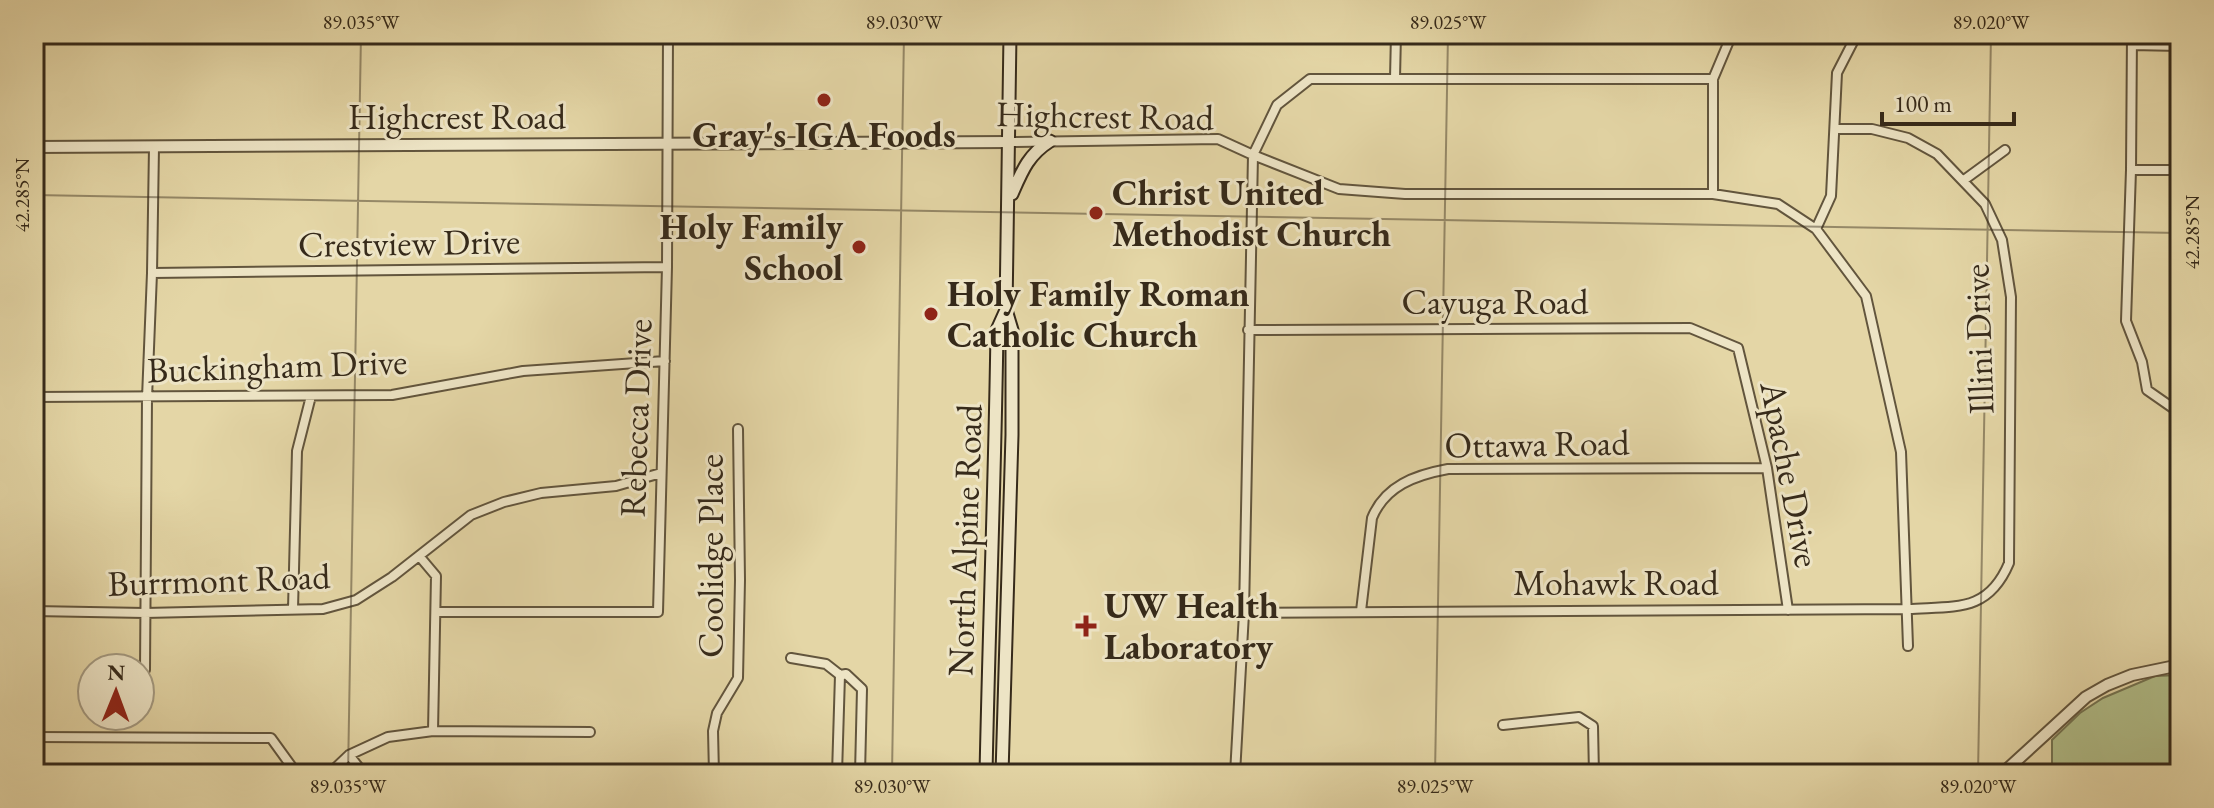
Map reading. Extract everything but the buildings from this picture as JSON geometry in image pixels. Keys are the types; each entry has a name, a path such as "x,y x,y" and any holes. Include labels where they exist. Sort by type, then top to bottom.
{"main road":[{"name":"North Alpine Road","path":"1002,774 1012,435 1012,330 1006,310 1010,34"},
{"path":"1008,202 1035,151 1050,141"},
{"name":"North Alpine Road","path":"986,774 997,330 1006,310"}],"street":[{"name":"Rebecca Drive","path":"436,612 658,612 667,267 668,34"},
{"path":"1395,78 1396,34"},
{"path":"1713,194 1713,79 1732,34"},
{"path":"1816,229 1831,196 1837,73 1855,38 1862,34"},
{"path":"2132,34 2126,321 2142,362 2147,390 2180,413"},
{"path":"2132,45 2180,46"},
{"path":"1235,774 1244,613 1253,155 1277,105 1310,79 1713,79"},
{"name":"Illini Drive","path":"1836,129 1872,129 1908,138 1937,154 1985,204 2002,240 2011,297 2009,563 1997,584 1985,596"},
{"name":"Highcrest Road","path":"34,147 1218,139 1339,189 1392,193 1713,194 1778,204 1816,229 1866,296 1901,452 1908,646"},
{"path":"145,652 147,398 154,147"},
{"path":"1964,180 2005,150"},
{"path":"2131,170 2180,170"},
{"name":"Crestview Drive","path":"152,273 667,267"},
{"name":"Cayuga Road","path":"1248,330 1690,328 1738,348"},
{"name":"Apache Drive","path":"1738,348 1767,468 1788,610"},
{"name":"Buckingham Drive","path":"34,397 392,395 523,371 665,361"},
{"path":"293,609 297,451 311,396"},
{"name":"Coolidge Place","path":"714,774 713,731 717,713 738,678 738,429"},
{"name":"Ottawa Road","path":"1361,611 1372,518 1377,507 1392,490 1426,474 1448,469 1767,468"},
{"name":"Burrmont Road","path":"34,611 145,613 323,609 356,600 420,557 471,515 504,502 541,493 616,486 661,473"},
{"path":"420,557 436,576 433,731"},
{"name":"Mohawk Road","path":"1244,613 1908,609 1970,605 1985,596"},
{"path":"791,658 826,664 840,675 846,674 862,689 860,774"},
{"path":"2002,774 2086,697 2132,675 2180,665"},
{"path":"837,774 840,675"},
{"path":"1503,725 1579,717 1593,726 1594,774"},
{"path":"329,774 349,755 388,737 433,731 590,732"},
{"path":"34,737 271,738 297,774"},
{"path":"349,755 364,774"}],"green space":[{"path":"2180,675 2180,774 2052,774 2052,740 2080,713 2103,698 2155,676"}],"place":[{"name":"Gray's IGA Foods","path":"824,100"},
{"name":"Christ United Methodist Church","path":"1096,213"},
{"name":"Holy Family School","path":"859,247"},
{"name":"Holy Family Roman Catholic Church","path":"931,314"},
{"name":"UW Health Laboratory","path":"1086,626"}]}
